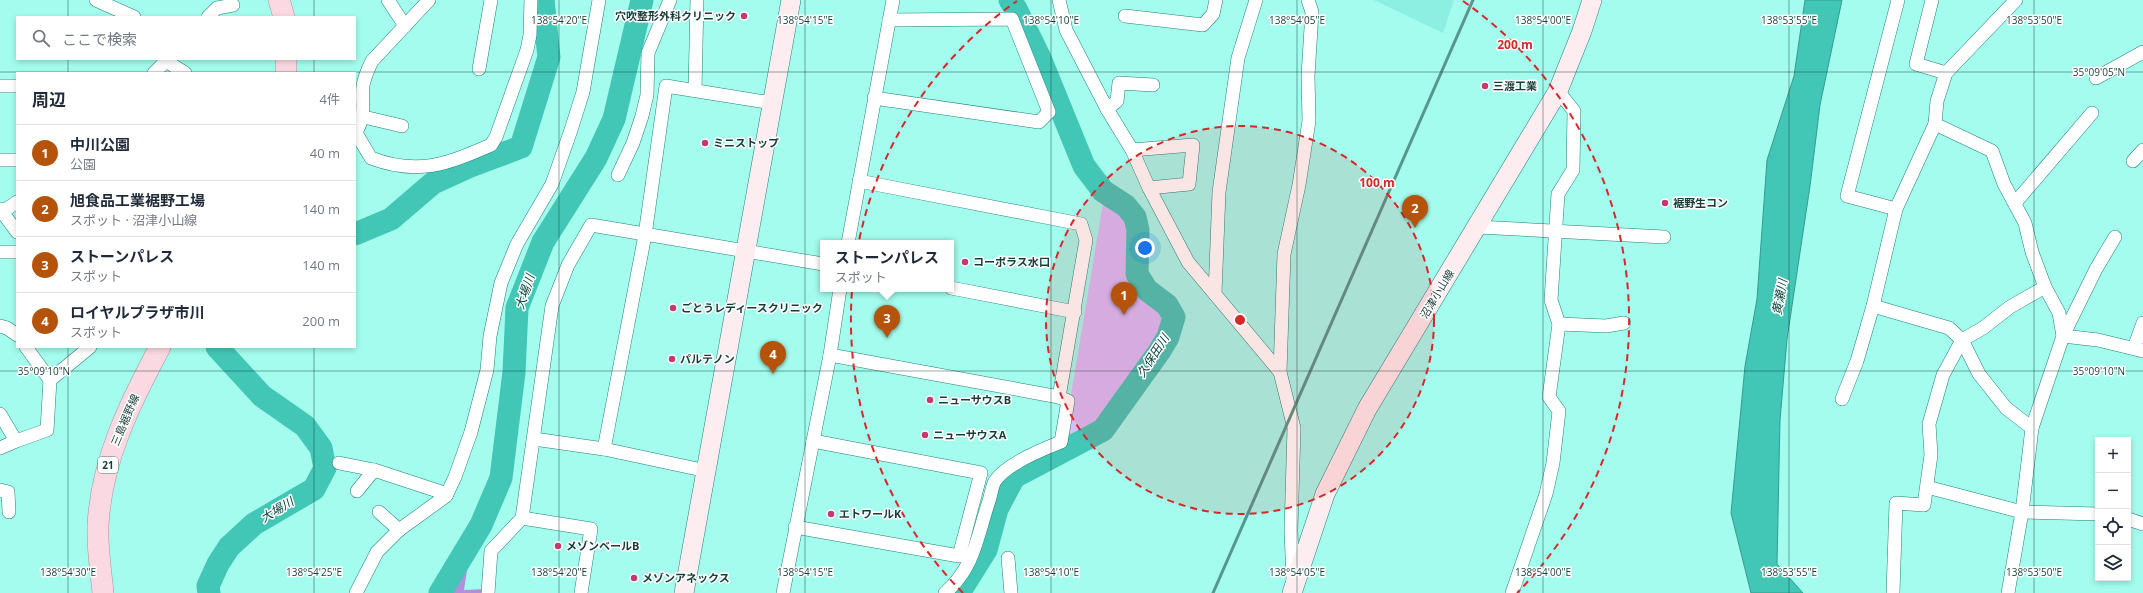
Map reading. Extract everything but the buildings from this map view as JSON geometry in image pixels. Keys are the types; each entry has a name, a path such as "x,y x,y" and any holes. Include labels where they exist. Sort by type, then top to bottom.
{"main road":[{"path":"279,0 284,16"},
{"path":"684,593 791,0"},
{"name":"沼津小山線","path":"1292,592 1325,494 1367,409 1478,227 1558,91 1582,31 1592,0"},
{"path":"286,60 286,72"},
{"name":"三島裾野線","path":"103,593 98,527 104,478 119,432 154,349"}],"street":[{"path":"96,0 132,16"},
{"path":"388,0 405,26"},
{"path":"429,0 372,61 366,73 363,85 364,117 356,133 371,158 404,167 432,167 491,145 496,138 527,50 530,35 531,0"},
{"path":"479,69 492,0"},
{"path":"356,593 377,552 399,530 447,494 471,432 482,391 500,283 517,244 552,184 583,92 599,0"},
{"path":"618,175 633,143 642,116 647,95 648,53 670,0"},
{"path":"695,90 697,0"},
{"path":"849,240 893,0"},
{"path":"1059,0 1066,30 1107,109 1132,150 1149,188 1188,262 1280,372"},
{"path":"1125,16 1203,25 1213,14 1216,0"},
{"path":"1215,294 1220,184 1238,58 1256,0"},
{"path":"1292,592 1291,530 1294,428 1280,372 1284,254 1299,185 1309,121 1308,76 1312,12 1304,0"},
{"path":"1896,209 1846,196 1898,0"},
{"path":"1932,0 1916,64 1946,73"},
{"path":"1842,399 1857,361 1873,306 1896,209 1935,124 1937,101 1946,73 2016,0"},
{"path":"209,16 217,8 232,5"},
{"path":"874,98 1039,122 1049,112 1012,19 889,20"},
{"path":"2096,78 2142,54"},
{"path":"155,72 167,60 184,72"},
{"path":"1107,109 1117,101 1119,83 1153,85"},
{"path":"0,86 16,86"},
{"path":"604,449 645,235 666,86 772,103"},
{"path":"1512,593 1546,494 1553,463 1559,411 1549,397 1558,324 1551,300 1558,194 1573,170 1574,111 1558,91"},
{"path":"2015,203 2092,113"},
{"path":"364,117 402,126"},
{"path":"1935,124 1992,151 2004,184 2025,224 2032,252 2046,287 2059,313 2063,336"},
{"path":"1132,150 1193,145 1189,184 1149,188"},
{"path":"2133,161 2143,150"},
{"path":"0,160 16,160"},
{"path":"859,181 1081,224 1086,240 1075,312 1059,397"},
{"path":"16,202 1,210 16,231"},
{"path":"488,593 491,551 522,518 552,306 568,265 591,225 820,264"},
{"path":"1478,227 1664,237"},
{"path":"2008,593 2022,512 2032,428 2063,336 2096,269 2115,237"},
{"path":"0,252 16,252"},
{"path":"1893,593 1896,503 1924,505 1931,455 1929,424 1943,375 1962,340 1983,328 2010,307 2046,287"},
{"path":"954,289 1075,312"},
{"path":"783,593 830,354 840,292"},
{"path":"1873,306 1949,328 1962,340 1979,374 2006,408 2032,428"},
{"path":"1558,324 1606,326 1624,323"},
{"path":"2063,336 2139,350 2143,323"},
{"path":"0,326 7,328 16,334"},
{"path":"0,448 16,440 47,430 50,380 27,348"},
{"path":"50,380 89,348"},
{"path":"830,354 1059,397 1068,401 1061,442 1039,451 1014,465 995,481 965,558 957,583 945,593"},
{"path":"0,414 16,440"},
{"path":"534,439 604,449 707,471"},
{"path":"813,440 981,473 965,558"},
{"path":"340,463 374,470 447,494"},
{"path":"357,490 374,470"},
{"path":"1927,488 2022,512 2095,514"},
{"path":"0,490 8,492 9,512"},
{"path":"379,512 399,530"},
{"path":"522,518 591,529 581,593"},
{"path":"2131,521 2143,524"},
{"path":"795,527 965,558"},
{"path":"1008,558 1011,593"}],"shaded area":[{"path":"1374,0 1454,0 1443,33"},
{"path":"1104,197 1124,211 1131,228 1129,254 1134,283 1143,297 1163,310 1165,320 1161,333 1097,427 1069,439 1068,431 1074,400 1071,395"},
{"path":"470,551 464,590 486,589 485,593 445,593"}],"water":[{"name":"黄瀬川","path":"1805,0 1842,0 1820,105 1810,186 1787,339 1780,420 1777,564 1803,593 1751,593 1731,513 1745,366 1757,299 1767,160 1794,76"}],"waterway":[{"name":"大場川","path":"356,234 391,219 433,183 468,167 521,147 549,57 543,0"},
{"name":"大場川","path":"440,593 481,525 501,478 514,372 517,308 543,242 596,158 614,119 642,0"},
{"name":"久保田川","path":"959,593 986,550 997,509 1014,477 1103,430 1159,352 1168,337 1174,317 1167,305 1147,290 1137,274 1138,230 1135,217 1126,206 1103,191 1084,166 1040,58 1010,0"},
{"name":"大場川","path":"209,593 208,586 218,564 229,547 254,524 314,489 325,468 321,448 305,426 262,396 218,348"}],"railway":[{"path":"1213,593 1473,0"}],"place":[{"name":"穴吹整形外科クリニック","path":"744,16"},
{"name":"三渡工業","path":"1485,86"},
{"name":"ミニストップ","path":"705,143"},
{"name":"裾野生コン","path":"1665,203"},
{"name":"旭食品工業裾野工場","path":"1415,228"},
{"name":"コーポラス水口","path":"965,262"},
{"name":"ごとうレディースクリニック","path":"673,308"},
{"name":"中川公園","path":"1124,315"},
{"name":"ストーンパレス","path":"887,338"},
{"name":"パルテノン","path":"672,359"},
{"name":"ロイヤルプラザ市川","path":"773,374"},
{"name":"ニューサウスB","path":"930,400"},
{"name":"ニューサウスA","path":"925,435"},
{"name":"エトワールK","path":"831,514"},
{"name":"メゾンベールB","path":"558,546"},
{"name":"メゾンアネックス","path":"634,578"}]}
